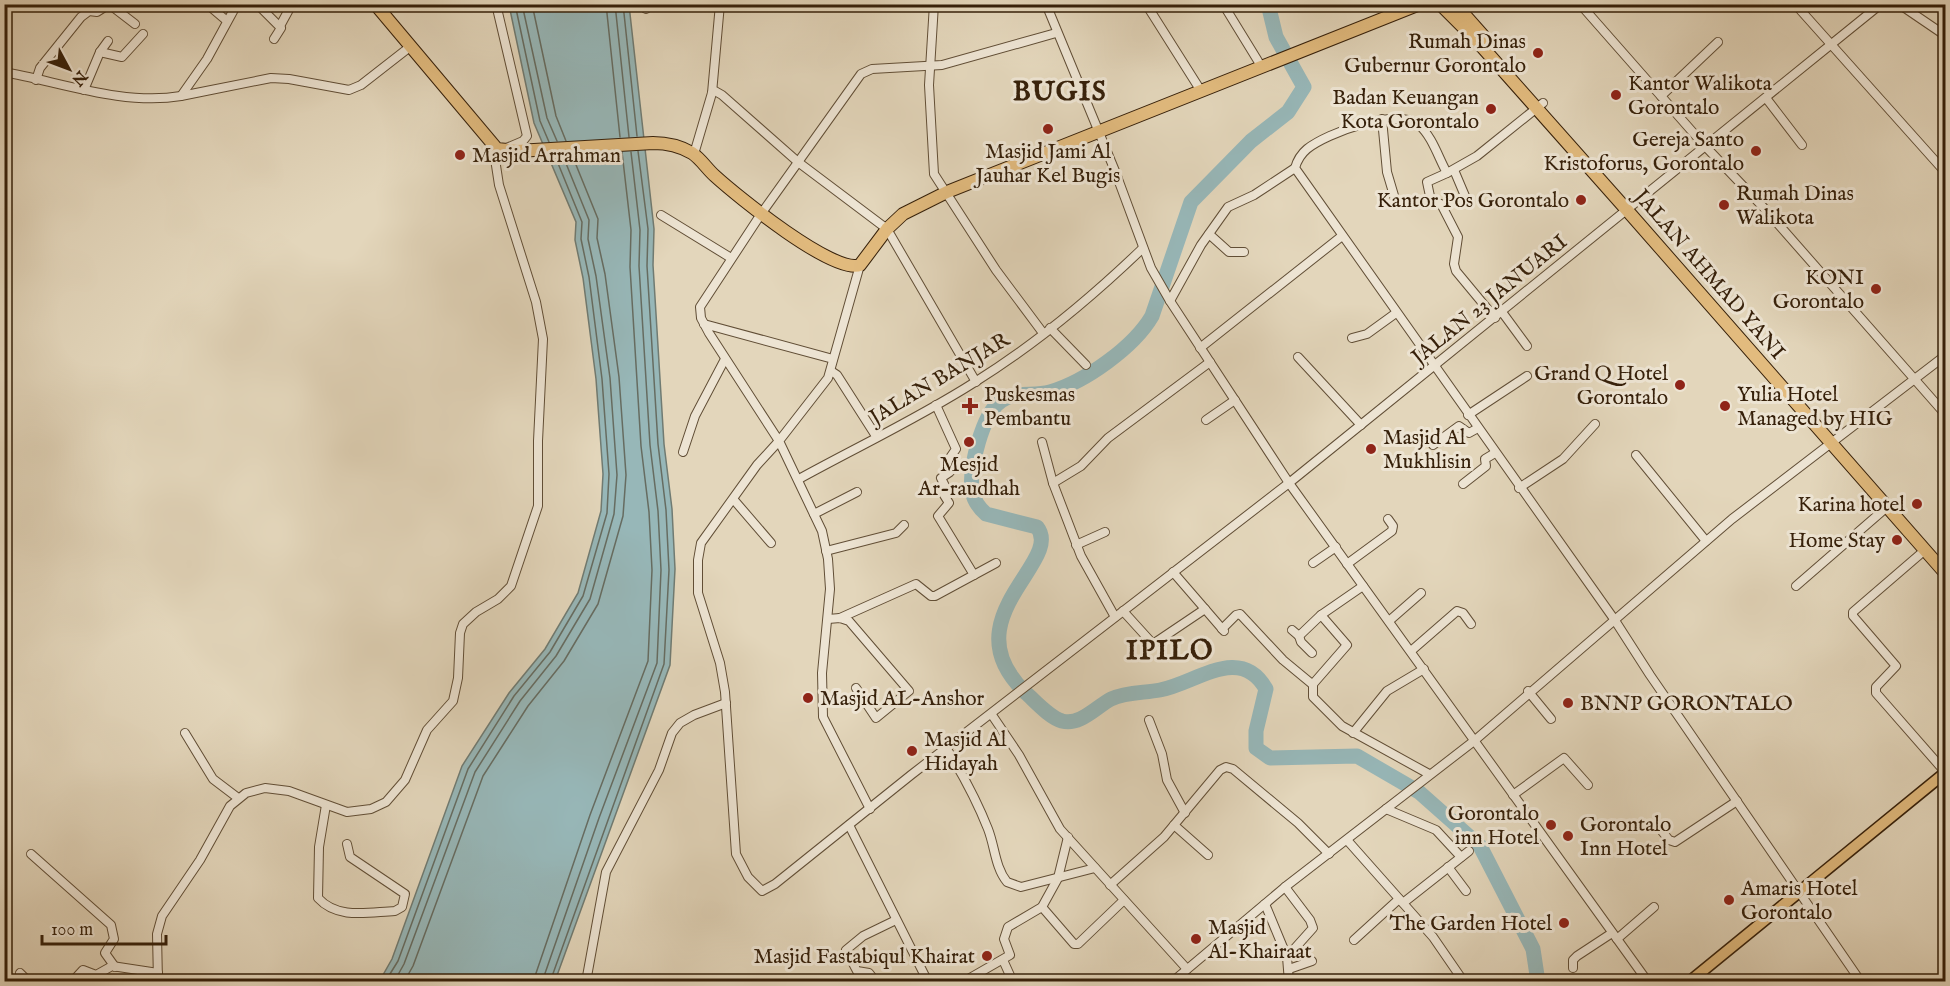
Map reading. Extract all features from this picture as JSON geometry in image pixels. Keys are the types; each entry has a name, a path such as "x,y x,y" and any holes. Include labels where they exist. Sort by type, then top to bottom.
{"highway":[{"path":"375,4 497,148 517,151 653,143 673,145 694,154 761,214 838,264 851,267 860,265 887,229 910,209 946,192 1420,4"},
{"name":"JALAN AHMAD YANI","path":"1440,4 1540,106"},
{"name":"JALAN AHMAD YANI","path":"1455,4 1540,106 1944,566"},
{"name":"JALAN AHMAD YANI","path":"1875,486 1887,507 1925,550 1944,566"}],"main road":[{"path":"1689,981 1945,773"}],"street":[{"path":"207,4 227,21"},
{"path":"181,96 207,59 237,4"},
{"path":"257,4 280,26"},
{"path":"274,39 292,4"},
{"path":"72,981 84,970 96,975 107,967 158,977 158,934 162,916 200,860 227,810 238,798 259,788 274,788 296,793 347,812 371,809 386,802 399,788 423,737 450,706 454,697 461,628 470,616 508,590 538,506 538,441 543,333 497,178 497,148 523,141 527,136 496,4"},
{"path":"694,154 712,93 720,4"},
{"path":"934,4 929,66 931,154 934,174 996,270 1046,330 1086,365"},
{"path":"1046,4 1056,33 1099,131 1151,268 1169,299 1289,483 1648,981"},
{"path":"1146,4 1200,90"},
{"path":"1223,4 1258,61"},
{"path":"1580,4 1704,145 1764,208 1912,380 1946,416"},
{"path":"1795,4 1946,174"},
{"name":"JALAN 23 JANUARI","path":"726,703 735,847 741,867 754,885 762,891 770,889 1289,483 1530,290 1704,145 1832,46 1881,4"},
{"path":"1899,4 1946,36"},
{"path":"36,80 40,68 81,17 89,11 98,12 109,5 135,24"},
{"path":"870,809 823,717 822,673 830,589 822,531 779,441 725,359 704,324 700,312 703,301 731,258 861,74 872,69 929,66 959,61 1056,33"},
{"path":"100,52 122,57 143,34"},
{"path":"84,90 100,52 108,41"},
{"path":"1661,96 1718,42"},
{"path":"4,72 84,90 155,98 181,96 271,78 349,90 361,85 411,46"},
{"path":"712,93 715,91 722,94 798,162 887,229 976,382"},
{"path":"1766,98 1802,145"},
{"path":"1495,318 1456,271 1456,230 1442,204 1431,201 1426,188 1427,182 1477,156 1540,106"},
{"path":"1382,119 1387,172 1395,199"},
{"path":"1169,299 1228,207 1254,195 1295,168 1302,154 1315,144 1382,119 1403,119 1420,126 1465,196"},
{"path":"1295,168 1519,488 1614,619 1650,675 1861,981"},
{"path":"661,215 731,258"},
{"path":"1209,234 1229,252 1244,252"},
{"path":"1200,348 1342,236"},
{"name":"JALAN BANJAR","path":"799,479 976,382 1104,286 1143,248"},
{"path":"586,981 606,872 659,770 672,733 680,723 694,715 726,703 722,672 698,593 697,575 701,543 757,465 779,441 828,378 860,265"},
{"path":"1502,312 1527,346"},
{"path":"1352,338 1367,334 1396,313"},
{"path":"704,324 833,359"},
{"path":"1172,981 1264,904 1474,741 1528,692 1732,519 1946,355"},
{"path":"1298,357 1361,425"},
{"path":"683,452 698,410 725,359"},
{"path":"1053,483 1081,466 1108,438 1210,362"},
{"path":"831,371 837,375 876,436"},
{"path":"1468,415 1527,376"},
{"path":"1206,420 1235,400"},
{"path":"936,405 956,449 947,462 950,472 941,478 946,490 944,495 949,503 938,516 974,575"},
{"path":"1519,488 1563,459 1595,423"},
{"path":"1433,445 1459,426 1469,433 1478,428"},
{"path":"1042,442 1053,483 1076,545 1095,584 1115,617"},
{"path":"1462,484 1487,465 1479,449"},
{"path":"1485,459 1495,453"},
{"path":"1636,455 1706,541"},
{"path":"814,514 856,492"},
{"path":"734,500 771,543"},
{"path":"1796,586 1887,507"},
{"path":"1347,564 1392,531 1393,526 1388,519"},
{"path":"826,551 896,533 904,525"},
{"path":"1076,545 1105,532"},
{"path":"1313,563 1336,547"},
{"path":"1925,550 1853,612 1853,616 1896,666 1875,687 1876,693 1945,773"},
{"path":"828,620 840,618 916,585 931,596 935,596 996,563"},
{"path":"1173,572 1223,630 1236,615 1240,614 1283,660 1312,684"},
{"path":"1312,653 1296,633 1363,586"},
{"path":"1389,621 1421,593"},
{"path":"1123,611 1153,644 1205,609"},
{"path":"1411,651 1457,611 1463,613 1471,624"},
{"path":"1321,615 1346,641 1347,648 1312,684 1311,692 1316,701 1338,723 1353,733 1429,774"},
{"path":"840,618 851,623 909,691 876,718 856,688"},
{"path":"1353,733 1387,691 1424,669"},
{"path":"1528,692 1551,719"},
{"path":"992,715 1027,769 1054,819 1110,885 1187,969"},
{"path":"1149,720 1162,754 1167,780 1185,813"},
{"path":"185,734 213,779 238,798"},
{"path":"947,749 974,796 989,832 999,869 1007,882 1021,887 1095,868"},
{"path":"1513,795 1564,758 1588,785"},
{"path":"1110,885 1174,825 1220,770 1228,767 1298,823 1329,854"},
{"path":"1657,825 1669,840 1675,842 1737,801"},
{"path":"326,805 319,847 318,898 326,906 343,913 395,911 402,907 405,894 350,857 347,844"},
{"path":"1354,940 1401,901 1465,854 1436,830 1386,809"},
{"path":"849,825 928,981"},
{"path":"1174,825 1208,855"},
{"path":"963,981 1010,955 1004,939 1009,925 1042,907 1058,878 1068,837"},
{"path":"1347,840 1433,936 1464,981"},
{"path":"31,854 111,925 114,939 105,953 115,967"},
{"path":"1448,867 1466,891"},
{"path":"1286,887 1310,920 1313,928 1287,957"},
{"path":"1042,907 1067,938 1074,944 1078,944 1124,900"},
{"path":"1264,904 1287,957 1289,981"},
{"path":"1573,968 1572,964 1577,956 1614,936 1654,907"},
{"path":"876,981 869,973 857,971 846,950 863,936 896,920"},
{"path":"1003,960 1013,981"},
{"path":"1288,969 1312,961"},
{"path":"100,981 102,971"},
{"path":"20,973 29,981"}],"water":[{"path":"509,5 629,5 654,229 653,265 664,444 672,509 675,569 670,665 555,981 379,982 392,959 462,766 509,693 545,649 578,593 601,511 603,474 596,379 583,278 575,240 576,222 534,123"}],"waterway":[{"path":"1268,4 1276,37 1304,87 1288,112 1251,141 1191,202 1152,316 1144,328 1121,351 1078,380 1050,392 1013,396 1001,401 988,417 983,429 973,469 972,491 975,501 986,514 1037,527 1041,541 1036,557 1013,595 1003,617 999,641 1005,666 1026,693 1043,709 1057,719 1069,722 1088,715 1111,699 1160,690 1216,670 1243,669 1255,676 1266,689 1256,731 1256,748 1270,758 1357,756 1419,792 1480,846 1533,949 1538,982"}],"place":[{"name":"Rumah Dinas Gubernur Gorontalo","path":"1538,53"},
{"name":"Kantor Walikota Gorontalo","path":"1616,95"},
{"name":"Badan Keuangan Kota Gorontalo","path":"1491,109"},
{"name":"Masjid Jami Al Jauhar Kel Bugis","path":"1048,129"},
{"name":"Gereja Santo Kristoforus, Gorontalo","path":"1756,151"},
{"name":"Masjid Arrahman","path":"460,155"},
{"name":"Kantor Pos Gorontalo","path":"1581,200"},
{"name":"Rumah Dinas Walikota","path":"1724,205"},
{"name":"KONI Gorontalo","path":"1876,289"},
{"name":"Grand Q Hotel Gorontalo","path":"1680,385"},
{"name":"Puskesmas Pembantu","path":"970,406"},
{"name":"Yulia Hotel Managed by HIG","path":"1725,406"},
{"name":"Mesjid Ar-raudhah","path":"969,442"},
{"name":"Masjid Al Mukhlisin","path":"1371,449"},
{"name":"Karina hotel","path":"1917,504"},
{"name":"Home Stay","path":"1897,540"},
{"name":"Masjid AL-Anshor","path":"808,698"},
{"name":"BNNP GORONTALO","path":"1568,703"},
{"name":"Masjid Al Hidayah","path":"912,751"},
{"name":"Gorontalo inn Hotel","path":"1551,825"},
{"name":"Gorontalo Inn Hotel","path":"1568,836"},
{"name":"Amaris Hotel Gorontalo","path":"1729,900"},
{"name":"The Garden Hotel","path":"1564,923"},
{"name":"Masjid Al-Khairaat","path":"1196,939"},
{"name":"Masjid Fastabiqul Khairat","path":"987,956"}],"district":[{"name":"BUGIS","path":"1060,91"},
{"name":"IPILO","path":"1170,650"}]}
